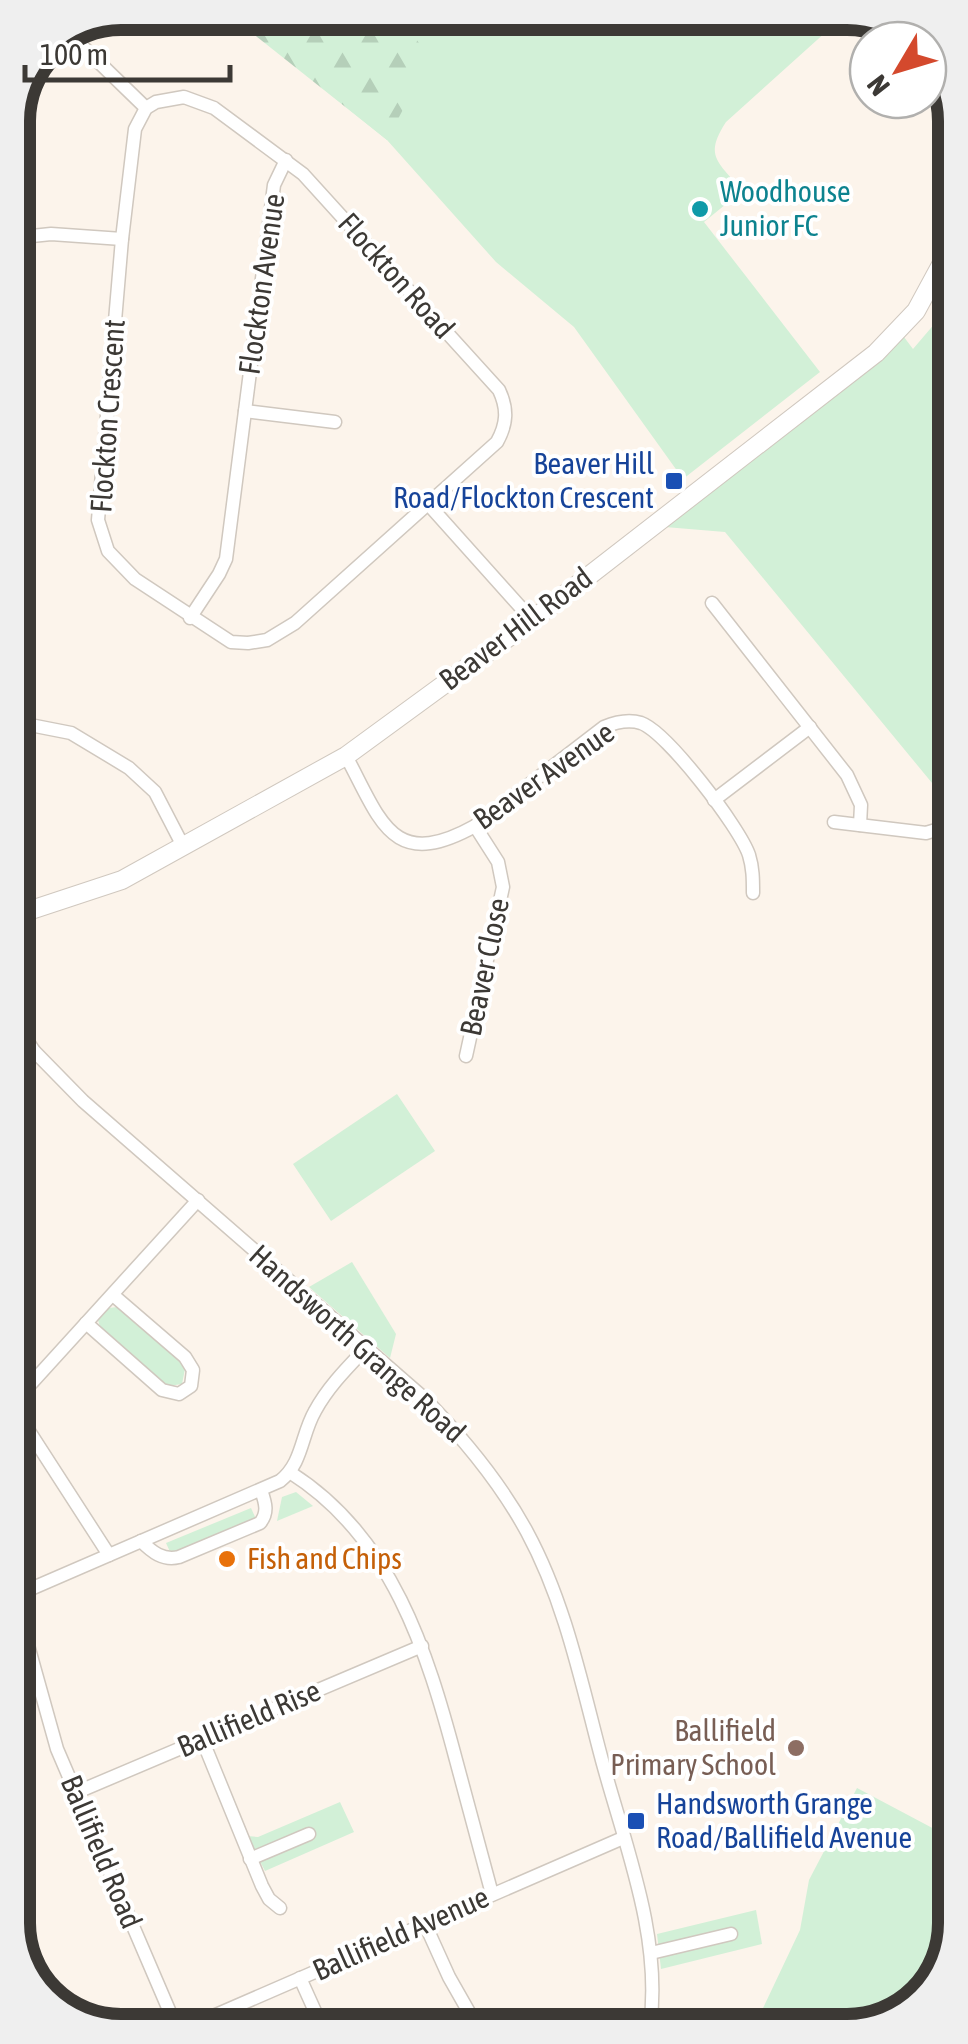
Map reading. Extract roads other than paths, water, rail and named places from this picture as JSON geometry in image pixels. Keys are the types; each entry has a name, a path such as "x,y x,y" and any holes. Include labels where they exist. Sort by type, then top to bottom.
{"main road":[{"name":"Beaver Hill Road","path":"30,911 108,886 346,756 532,620 876,353 916,311 938,270"}],"street":[{"path":"30,236 122,239 135,129 146,108 78,42"},
{"name":"Flockton Road","path":"146,108 169,98 200,100 286,160 499,390 504,400 505,422 497,442 429,505"},
{"name":"Flockton Avenue","path":"190,618 226,559 274,185 286,160"},
{"name":"Flockton Crescent","path":"122,239 98,504 100,536 119,565 190,618 231,642 248,644 267,640 295,623 429,505"},
{"name":"Flockton Avenue","path":"245,411 336,422"},
{"path":"429,505 532,620"},
{"path":"712,604 856,791 861,805 860,825"},
{"name":"Beaver Avenue","path":"346,756 376,812 396,837 425,846 475,826 604,727 629,721 654,730 714,800 748,852 754,872 752,893"},
{"path":"30,725 71,733 129,768 155,792 183,846"},
{"path":"714,800 810,728"},
{"path":"834,822 926,833 938,828"},
{"name":"Beaver Close","path":"466,1056 503,887 498,862 475,826"},
{"name":"Handsworth Grange Road","path":"30,1046 83,1101 425,1399 472,1448 511,1504 529,1536 567,1628 650,1952 650,2014"},
{"path":"30,1056 34,1052"},
{"path":"30,1385 198,1200"},
{"path":"86,1323 162,1390 180,1394 191,1386 193,1370 185,1357 112,1295"},
{"path":"30,1589 261,1490 291,1472 298,1463 316,1410 332,1385 366,1348"},
{"path":"30,1433 109,1555"},
{"path":"291,1472 337,1510 380,1560 397,1589 422,1646 444,1716 492,1894"},
{"path":"141,1541 151,1551 170,1559 212,1543 260,1522 266,1507 261,1490"},
{"name":"Ballifield Rise","path":"75,1794 422,1646"},
{"name":"Ballifield Road","path":"30,1656 45,1714 75,1794 171,2014"},
{"path":"202,1739 250,1859 269,1899 280,1908"},
{"path":"250,1859 309,1834"},
{"name":"Ballifield Avenue","path":"216,2014 623,1838"},
{"path":"425,1924 470,2014"},
{"path":"650,1952 730,1934"},
{"path":"300,1978 316,2014"}],"place":[{"name":"Woodhouse Junior FC","path":"700,209"},
{"name":"Beaver Hill Road/Flockton Crescent","path":"674,481"},
{"name":"Fish and Chips","path":"227,1559"},
{"name":"Ballifield Primary School","path":"796,1748"},
{"name":"Handsworth Grange Road/Ballifield Avenue","path":"636,1821"}]}
